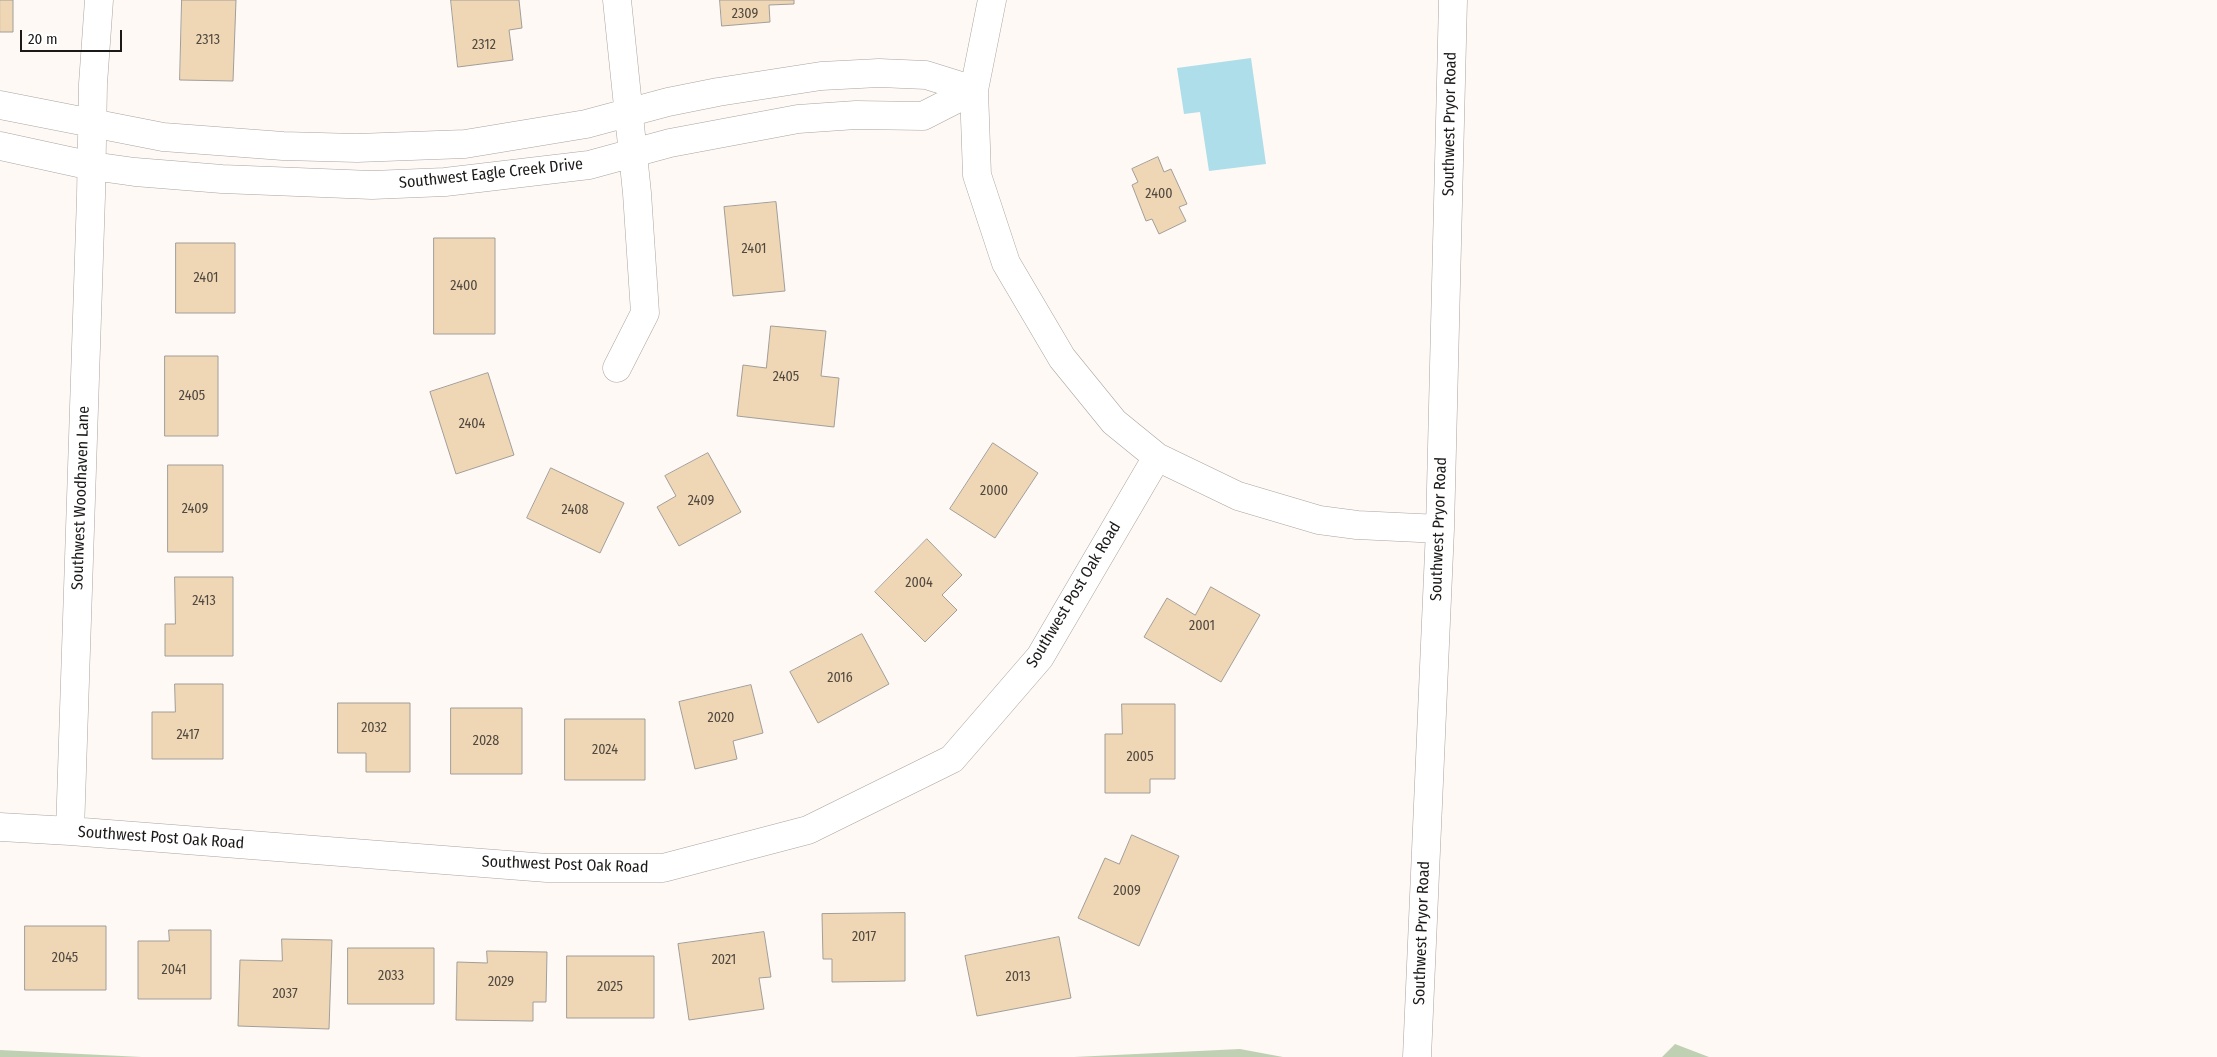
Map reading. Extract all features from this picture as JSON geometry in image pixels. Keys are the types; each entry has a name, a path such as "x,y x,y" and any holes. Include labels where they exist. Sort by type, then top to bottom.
{"street":[{"name":"Southwest Woodhaven Lane","path":"70,831 92,166 93,84 99,0"},
{"path":"616,0 633,153 644,313 617,368"},
{"path":"992,0 974,90 977,175 1006,263 1062,358 1114,422 1157,457 1238,496 1319,520 1357,525 1440,529"},
{"name":"Southwest Pryor Road","path":"1417,1057 1440,529 1454,0"},
{"name":"Southwest Eagle Creek Drive","path":"0,105 163,137 283,146 357,148 465,144 586,124 628,112 718,92 830,76 878,73 926,74 974,90"},
{"name":"Southwest Eagle Creek Drive","path":"0,146 92,166 135,172 222,179 372,185 445,182 589,165 670,142 798,119 856,115 923,116 974,90"},
{"name":"Southwest Post Oak Road","path":"0,828 70,831 548,868 663,868 808,830 952,760 1040,657 1157,457"}],"green space":[{"path":"1675,1044 1709,1057 1662,1057"},
{"path":"1240,1049 1283,1057 1074,1057"},
{"path":"0,1050 142,1057 0,1057"}],"water":[{"path":"1251,58 1266,164 1209,171 1200,112 1184,114 1177,68"}],"building":[{"path":"0,0 13,0 13,32 0,32"},
{"path":"182,0 236,0 233,81 180,80"},
{"path":"451,0 519,0 522,28 509,30 513,60 458,67"},
{"path":"720,0 794,0 794,4 769,5 770,22 722,26"},
{"path":"1158,157 1164,172 1171,169 1187,204 1179,207 1186,221 1159,234 1152,219 1146,221 1132,185 1138,182 1132,169"},
{"path":"776,202 785,291 733,296 724,207"},
{"path":"434,238 495,238 495,334 434,334"},
{"path":"176,243 235,243 235,313 176,313"},
{"path":"771,326 826,331 821,376 839,378 834,427 737,416 743,365 766,368"},
{"path":"165,356 218,356 218,436 165,436"},
{"path":"488,373 514,455 456,474 430,392"},
{"path":"993,443 1038,473 995,538 950,509"},
{"path":"708,453 741,512 679,546 657,507 676,496 665,476"},
{"path":"168,465 223,465 223,552 168,552"},
{"path":"551,468 624,503 600,553 527,518"},
{"path":"927,539 962,575 942,595 957,610 925,642 875,592"},
{"path":"175,577 233,577 233,656 165,656 165,624 175,624"},
{"path":"1211,587 1260,615 1221,682 1144,637 1167,598 1195,615"},
{"path":"862,634 889,684 818,723 790,672"},
{"path":"175,684 223,684 223,759 152,759 152,712 175,712"},
{"path":"751,685 763,733 733,741 737,759 695,769 679,702"},
{"path":"338,703 410,703 410,772 366,772 366,753 338,753"},
{"path":"1122,704 1175,704 1175,779 1150,779 1150,793 1105,793 1105,734 1122,734"},
{"path":"451,708 522,708 522,774 451,774"},
{"path":"565,719 645,719 645,780 565,780"},
{"path":"1132,835 1179,856 1139,946 1078,918 1105,858 1119,864"},
{"path":"905,913 905,981 832,982 832,959 823,959 822,914"},
{"path":"25,926 106,926 106,990 25,990"},
{"path":"169,930 211,930 211,999 138,999 138,941 169,941"},
{"path":"764,932 771,977 759,978 764,1009 689,1020 678,944"},
{"path":"1059,937 1071,998 977,1016 965,956"},
{"path":"282,939 332,940 329,1029 238,1026 240,960 282,961"},
{"path":"348,948 434,948 434,1004 348,1004"},
{"path":"487,951 547,952 546,1002 533,1002 533,1021 456,1020 457,962 487,963"},
{"path":"567,956 654,956 654,1018 567,1018"}]}
